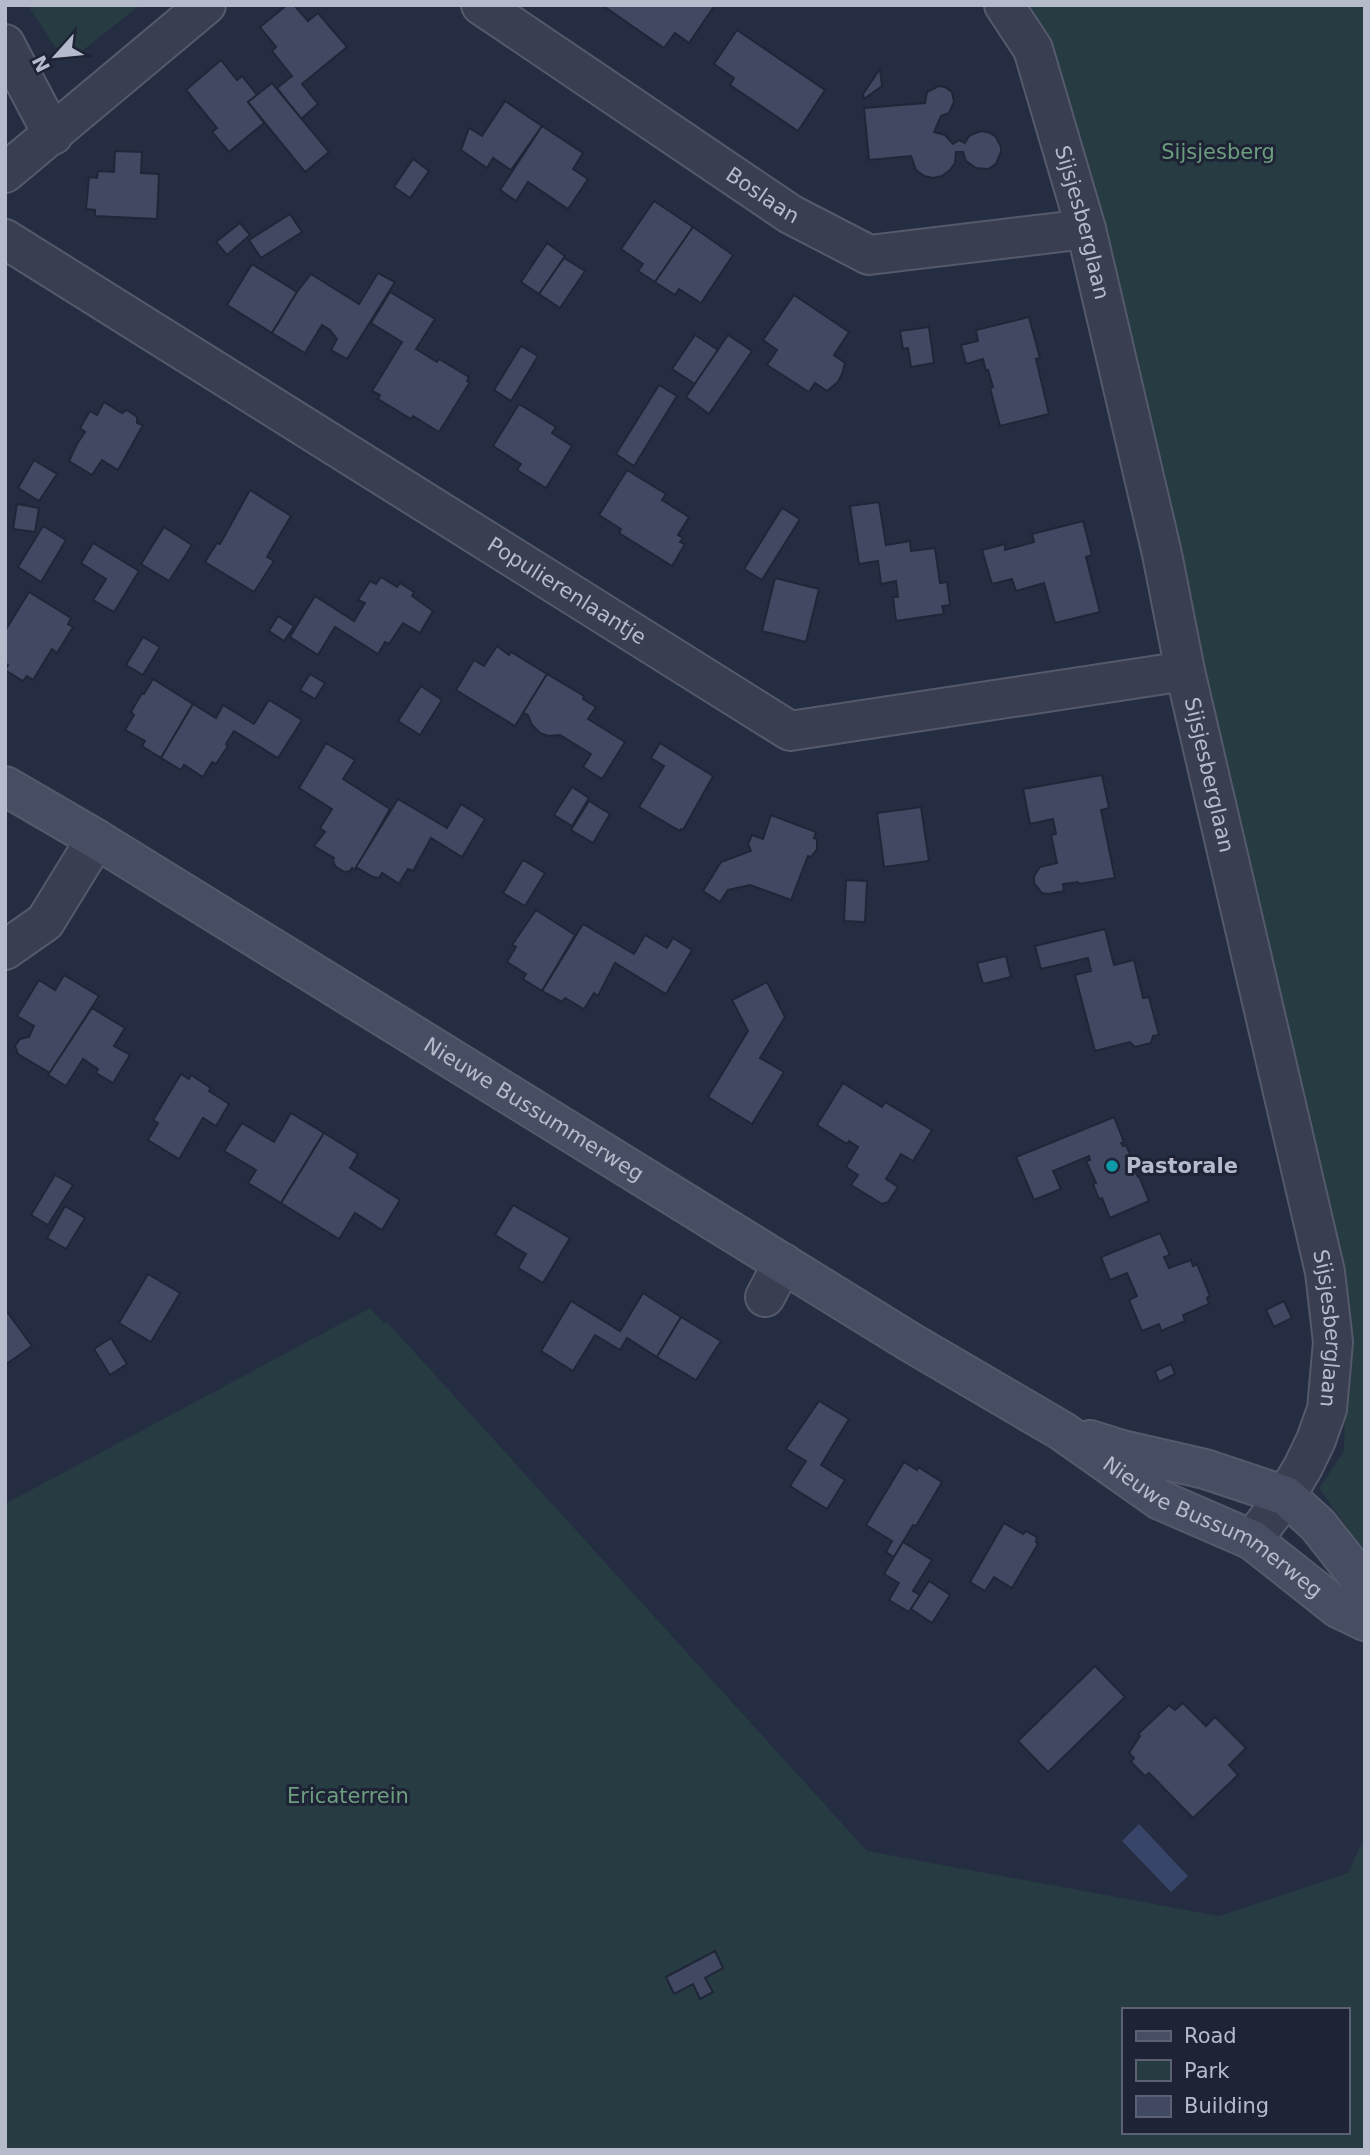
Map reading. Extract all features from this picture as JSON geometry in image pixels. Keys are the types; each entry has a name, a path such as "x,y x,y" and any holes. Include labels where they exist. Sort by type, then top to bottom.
{"main road":[{"name":"Nieuwe Bussummerweg","path":"5,786 96,839 910,1342 1062,1431 1160,1500 1252,1540 1338,1608 1365,1621"},
{"name":"Nieuwe Bussummerweg","path":"1062,1431 1122,1450 1205,1469 1286,1496 1318,1525 1365,1585"}],"street":[{"path":"5,173 206,5"},
{"name":"Boslaan","path":"481,5 790,214 869,254 1086,229"},
{"name":"Sijsjesberglaan","path":"1004,5 1033,49 1086,229 1162,554 1185,671 1325,1272 1333,1342 1327,1409 1316,1440 1286,1496 1252,1540"},
{"path":"5,44 53,135"},
{"name":"Populierenlaantje","path":"5,239 790,731 1185,671"},
{"path":"5,950 46,922 96,839"},
{"path":"765,1297 783,1264"}],"green space":[{"path":"28,5 140,5 82,51 66,55 55,47"},
{"name":"Sijsjesberg","path":"1016,5 1365,5 1365,1549 1357,1542 1319,1488 1344,1451 1347,1321"},
{"name":"Ericaterrein","path":"370,1308 384,1324 387,1322 867,1851 1219,1916 1348,1873 1365,1836 1365,2150 5,2150 5,1504"}],"water":[{"path":"1139,1824 1188,1876 1171,1892 1122,1841"}],"building":[{"path":"287,5 294,5 308,21 318,13 347,47 302,84 318,104 301,119 277,88 292,76 272,51 276,47 260,27"},
{"path":"602,5 715,5 689,43 675,33 664,48"},
{"path":"737,30 825,90 798,131 730,85 734,78 714,64"},
{"path":"221,60 237,80 242,76 257,95 248,102 264,123 229,152 212,132 217,128 186,90"},
{"path":"880,69 882,86 864,99 863,94"},
{"path":"272,83 329,152 305,172 248,102"},
{"path":"939,86 952,92 954,102 949,113 941,116 934,132 945,135 953,144 959,140 965,143 969,136 975,133 990,133 996,137 1001,147 996,164 988,169 976,168 966,161 963,152 956,152 955,163 950,170 933,178 916,170 911,156 869,160 864,108 925,103 927,92"},
{"path":"505,101 542,126 511,170 493,158 487,168 461,150 469,128 482,136"},
{"path":"542,126 583,153 573,169 588,179 568,209 528,182 516,201 500,190"},
{"path":"115,151 142,152 141,173 159,174 157,219 95,216 95,210 86,209 89,177 97,178 98,171 114,172"},
{"path":"413,159 429,171 410,198 394,187"},
{"path":"654,201 693,227 655,282 638,271 643,264 621,249"},
{"path":"290,214 302,232 261,258 249,240"},
{"path":"240,223 250,235 227,255 216,242"},
{"path":"693,227 733,255 701,303 679,289 675,295 655,282"},
{"path":"547,243 565,256 539,294 521,282"},
{"path":"564,258 585,271 560,308 539,294"},
{"path":"252,264 297,292 272,333 227,305"},
{"path":"378,273 395,282 347,359 331,350 337,339 322,325 305,353 272,333 311,274 359,304"},
{"path":"390,292 435,319 416,349 469,377 467,381 470,382 439,432 378,399 380,395 372,391 402,342 371,323"},
{"path":"794,295 849,332 834,355 845,363 842,374 838,382 827,391 815,383 809,392 767,365 777,350 763,340"},
{"path":"1029,317 1040,358 1036,359 1049,414 1000,426 990,388 993,387 983,359 966,364 961,345 978,341 976,330"},
{"path":"929,327 934,363 911,367 908,348 903,349 900,331"},
{"path":"695,335 718,350 695,384 672,369"},
{"path":"728,335 752,351 709,414 686,397"},
{"path":"521,346 538,356 511,401 494,390"},
{"path":"659,385 677,396 634,466 616,454"},
{"path":"104,402 122,413 127,410 137,417 137,423 143,425 118,470 102,460 92,475 69,461 85,432 80,428 90,411 97,415"},
{"path":"519,404 556,427 552,433 572,446 546,488 517,470 521,464 493,446"},
{"path":"34,460 57,474 39,501 18,488"},
{"path":"627,470 666,494 662,500 689,517 678,535 683,538 680,542 685,544 672,566 619,533 621,529 599,515"},
{"path":"250,490 291,516 267,557 274,561 254,592 205,562 217,543 220,544"},
{"path":"879,502 886,545 910,541 911,551 935,548 940,583 947,582 950,605 942,606 944,614 896,621 893,597 898,597 896,581 881,584 878,561 859,564 850,506"},
{"path":"17,504 39,508 35,532 13,529"},
{"path":"782,508 800,519 762,580 744,569"},
{"path":"1083,521 1092,555 1086,557 1100,612 1055,623 1044,583 1016,591 1012,579 992,584 982,550 1005,544 1005,550 1034,542 1032,534"},
{"path":"43,526 66,540 41,582 18,567"},
{"path":"164,527 192,545 169,581 141,564"},
{"path":"93,543 139,571 114,612 93,600 106,579 81,563"},
{"path":"381,577 397,587 400,583 414,592 412,596 433,611 420,633 403,623 389,644 385,642 378,654 335,627 318,655 290,637 315,596 354,621 365,603 358,600 370,581 376,584"},
{"path":"775,578 819,589 806,642 762,631"},
{"path":"29,592 71,618 68,624 73,627 57,653 52,649 33,680 27,676 23,681 5,670 8,665 5,663 5,631"},
{"path":"278,616 294,626 284,641 269,631"},
{"path":"143,637 160,647 143,675 126,665"},
{"path":"497,646 547,674 515,726 456,690 474,660 484,666"},
{"path":"310,674 325,683 315,699 300,690"},
{"path":"547,674 584,696 583,699 596,707 588,719 625,742 602,779 583,767 591,754 560,735 548,736 540,733 532,725 528,715 523,713"},
{"path":"153,679 193,704 161,758 142,746 145,741 125,730 134,715 131,712"},
{"path":"421,686 442,700 420,735 398,721"},
{"path":"269,700 302,720 278,758 234,731 216,764 212,762 203,777 184,765 181,770 161,758 193,704 216,718 223,705 254,724"},
{"path":"326,743 355,760 343,779 390,809 355,870 352,868 344,872 335,866 334,858 314,846 325,832 320,828 332,809 299,788"},
{"path":"660,743 713,776 680,831 639,807 664,766 651,758"},
{"path":"1102,775 1109,808 1101,810 1115,878 1063,884 1064,891 1042,893 1034,883 1034,876 1040,867 1057,863 1051,835 1056,834 1053,819 1030,824 1023,789"},
{"path":"572,787 589,798 572,826 554,815"},
{"path":"398,799 447,828 461,804 485,819 462,857 431,838 413,871 408,869 400,882 401,885 382,873 379,878 373,877 356,867"},
{"path":"589,801 610,814 593,843 571,830"},
{"path":"921,807 929,861 884,867 877,813"},
{"path":"771,815 816,832 814,838 817,839 817,849 811,857 808,856 791,900 750,885 728,890 720,902 703,891 721,862 751,851 748,844 752,835 763,839"},
{"path":"523,860 545,873 525,906 503,893"},
{"path":"846,880 867,881 865,922 844,921"},
{"path":"536,910 575,935 542,991 523,979 526,974 507,962 516,947 512,945"},
{"path":"583,924 634,954 645,935 667,948 673,938 692,950 666,994 615,963 598,996 594,993 584,1009 565,998 562,1002 542,991"},
{"path":"1105,929 1114,965 1134,960 1143,998 1149,997 1159,1035 1153,1036 1151,1043 1135,1047 1130,1042 1095,1051 1075,975 1091,971 1088,958 1041,969 1035,946"},
{"path":"1006,956 1011,977 983,984 977,963"},
{"path":"64,975 99,996 50,1073 18,1054 15,1046 20,1039 29,1037 34,1026 17,1016 39,980 55,990"},
{"path":"767,982 785,1017 760,1058 784,1072 752,1124 708,1097 748,1031 732,1000"},
{"path":"92,1008 125,1028 114,1046 130,1055 113,1083 96,1073 98,1069 83,1059 66,1086 48,1075"},
{"path":"181,1074 189,1079 191,1075 229,1104 216,1126 203,1118 179,1159 148,1140 158,1123 153,1120"},
{"path":"843,1083 882,1107 885,1102 932,1130 913,1161 901,1154 886,1179 898,1187 888,1202 882,1204 851,1185 858,1175 846,1167 858,1147 849,1141 847,1144 817,1125"},
{"path":"291,1113 324,1133 281,1203 248,1183 256,1170 224,1151 242,1123 274,1142"},
{"name":"Pastorale","path":"1114,1117 1124,1142 1121,1143 1126,1145 1149,1201 1110,1218 1093,1184 1096,1183 1086,1161 1090,1160 1089,1156 1053,1171 1061,1189 1034,1200 1016,1157"},
{"path":"324,1133 358,1154 350,1168 400,1200 382,1230 355,1213 339,1239 281,1203"},
{"path":"55,1175 73,1185 48,1225 31,1215"},
{"path":"513,1205 570,1238 543,1283 518,1268 526,1254 495,1235"},
{"path":"65,1206 85,1218 66,1249 47,1238"},
{"path":"1160,1233 1170,1255 1164,1257 1169,1268 1191,1260 1193,1266 1197,1264 1210,1296 1207,1298 1209,1304 1183,1315 1185,1321 1161,1331 1159,1324 1142,1331 1129,1300 1137,1296 1127,1273 1110,1280 1101,1257"},
{"path":"148,1274 180,1293 151,1342 119,1323"},
{"path":"643,1293 681,1317 657,1357 627,1338 620,1350 595,1335 573,1371 541,1351 571,1301 620,1331"},
{"path":"1284,1301 1292,1318 1274,1327 1266,1310"},
{"path":"5,1309 32,1346 5,1365"},
{"path":"681,1317 721,1341 696,1380 657,1357"},
{"path":"111,1338 127,1364 110,1375 94,1349"},
{"path":"1171,1364 1175,1374 1159,1382 1155,1371"},
{"path":"819,1401 849,1419 821,1465 845,1480 827,1509 790,1486 806,1461 786,1449"},
{"path":"904,1462 942,1482 894,1557 886,1552 892,1541 866,1525"},
{"path":"1004,1523 1023,1534 1026,1531 1037,1537 1038,1544 1012,1588 994,1577 985,1591 970,1582"},
{"path":"903,1542 932,1560 913,1591 920,1595 909,1612 889,1600 899,1583 884,1574"},
{"path":"929,1581 950,1595 932,1623 911,1609"},
{"path":"1095,1666 1125,1697 1048,1772 1018,1741"},
{"path":"1183,1703 1206,1726 1215,1717 1246,1748 1229,1765 1238,1775 1193,1818 1149,1773 1145,1776 1131,1762 1134,1758 1129,1753 1140,1736 1138,1734 1169,1705 1175,1710"},
{"path":"715,1951 723,1968 705,1978 713,1992 700,1999 693,1984 674,1994 666,1977"}],"place":[{"name":"Pastorale","path":"1112,1166"}]}
